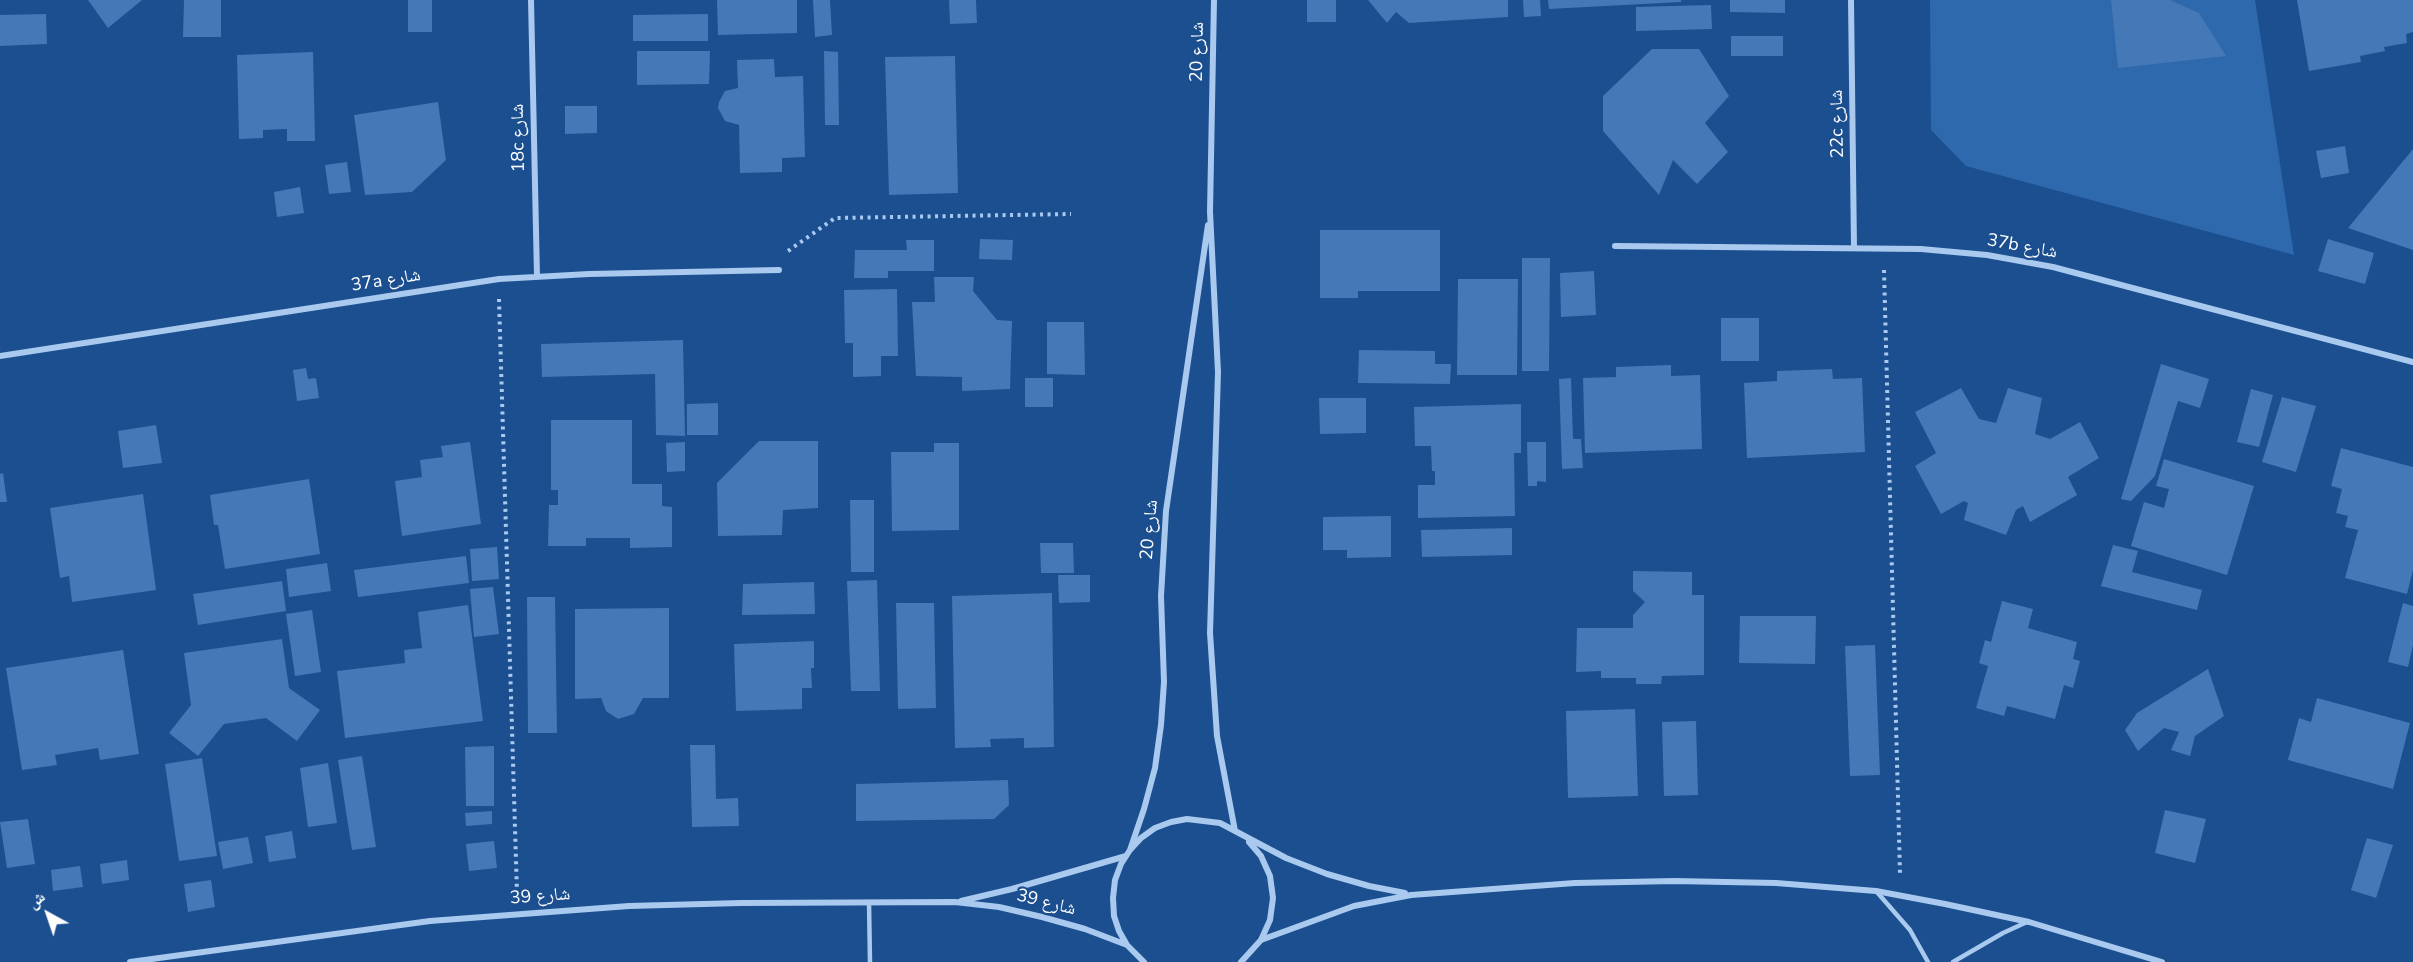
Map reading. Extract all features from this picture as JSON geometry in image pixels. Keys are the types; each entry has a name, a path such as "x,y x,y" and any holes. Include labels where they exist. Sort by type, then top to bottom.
{"street":[{"name":"18c شارع","path":"531,0 537,276"},
{"name":"شارع 20","path":"1214,0 1210,212 1218,372 1210,633 1217,736 1235,831"},
{"name":"22c شارع","path":"1851,0 1854,248"},
{"name":"شارع 20","path":"1127,945 1114,916 1115,880 1128,853 1144,809 1155,768 1164,682 1161,586 1165,522 1210,212"},
{"name":"37b شارع","path":"1615,246 1883,248 1987,255 2053,267 2413,362"},
{"name":"37a شارع","path":"0,356 499,279 779,270"},
{"path":"1128,853 1141,838 1155,828 1187,819 1220,823 1286,858 1327,874 1411,895"},
{"path":"1241,962 1247,959 1261,940 1270,920 1273,898 1270,876 1261,856 1247,839"},
{"name":"شارع 39","path":"955,902 1012,889 1128,853"},
{"path":"1261,940 1354,906 1411,895 1575,883 1676,881 1776,883 1900,895 2029,922 2162,962"},
{"name":"شارع 39","path":"130,962 344,931 517,913 730,903 955,902 999,907 1042,917 1086,929 1127,945"},
{"path":"1127,945 1138,959 1144,962"}],"lane":[{"path":"1876,891 1910,930 1928,962"},
{"path":"869,902 870,962"},
{"path":"1953,962 2003,933 2029,922"}],"path":[{"path":"760,271 835,218 1071,214"},
{"path":"1883,248 1900,895"},
{"path":"499,279 517,913"}],"shaded area":[{"path":"1930,0 2255,0 2294,255 1966,166 1931,130"}],"building":[{"path":"88,0 142,0 108,28"},
{"path":"184,0 221,0 221,37 183,37"},
{"path":"408,0 432,0 432,32 408,32"},
{"path":"717,0 797,0 797,33 718,35"},
{"path":"813,0 830,0 832,35 815,37"},
{"path":"949,0 976,0 977,23 950,24"},
{"path":"1307,0 1336,0 1336,22 1307,22"},
{"path":"1368,0 1508,0 1508,17 1409,23 1396,12 1387,23"},
{"path":"1523,0 1540,0 1541,16 1524,17"},
{"path":"1548,0 1681,0 1681,2 1549,9"},
{"path":"1730,0 1785,0 1785,13 1730,12"},
{"path":"2111,0 2170,0 2199,13 2226,56 2118,68"},
{"path":"2297,0 2413,0 2413,32 2406,34 2407,43 2384,47 2385,51 2360,56 2361,62 2309,71"},
{"path":"1711,5 1712,29 1636,31 1636,7"},
{"path":"46,14 47,44 0,46 0,15"},
{"path":"708,14 708,41 633,41 633,15"},
{"path":"1731,36 1783,36 1783,56 1731,56"},
{"path":"1652,49 1699,49 1729,96 1705,123 1728,152 1697,184 1673,160 1659,195 1603,131 1603,96"},
{"path":"637,51 710,51 709,84 637,85"},
{"path":"824,51 838,52 839,125 825,125"},
{"path":"313,52 315,141 287,141 287,129 263,130 263,138 239,139 237,55"},
{"path":"955,56 958,193 889,195 885,57"},
{"path":"774,59 775,77 803,76 805,157 782,158 782,172 740,173 739,125 725,121 718,108 719,102 725,91 738,88 737,60"},
{"path":"438,102 446,160 412,192 365,195 354,115"},
{"path":"565,106 597,106 597,133 565,134"},
{"path":"2345,146 2349,173 2321,178 2316,151"},
{"path":"2413,149 2413,250 2348,228"},
{"path":"347,162 351,192 329,194 325,165"},
{"path":"300,187 304,213 277,217 274,192"},
{"path":"1320,230 1440,230 1440,291 1358,291 1358,298 1320,298"},
{"path":"980,239 1013,240 1012,260 979,259"},
{"path":"2328,239 2374,253 2365,284 2318,271"},
{"path":"906,240 934,240 934,271 888,271 888,278 854,278 855,250 907,250"},
{"path":"1522,258 1550,258 1549,371 1522,371"},
{"path":"1594,271 1596,315 1561,317 1560,273"},
{"path":"934,277 974,277 973,291 997,320 1012,321 1010,389 962,391 962,377 916,376 912,302 935,302"},
{"path":"1458,279 1518,279 1517,375 1457,375"},
{"path":"897,289 898,356 881,356 881,376 853,377 853,343 845,343 844,290"},
{"path":"1721,318 1759,318 1759,361 1721,361"},
{"path":"1047,322 1084,322 1085,375 1047,374"},
{"path":"683,340 685,436 656,435 655,374 542,377 541,344"},
{"path":"1359,350 1435,351 1435,364 1451,364 1450,384 1358,383"},
{"path":"2161,364 2209,379 2200,408 2178,401 2155,476 2131,501 2121,499"},
{"path":"1671,365 1671,376 1700,375 1702,449 1585,453 1583,378 1616,377 1616,367"},
{"path":"306,368 308,379 316,378 319,398 297,401 293,370"},
{"path":"1832,369 1833,379 1862,378 1865,452 1747,458 1744,383 1777,381 1777,371"},
{"path":"1025,378 1053,378 1053,407 1025,407"},
{"path":"1571,378 1573,439 1581,439 1583,468 1562,469 1559,379"},
{"path":"1961,388 1979,419 1996,423 2008,388 2042,398 2035,434 2050,439 2080,422 2099,458 2068,477 2077,495 2030,522 2023,506 2016,510 2006,535 1964,520 1968,503 1964,501 1941,514 1915,466 1936,453 1915,412"},
{"path":"2251,389 2273,395 2259,447 2237,442"},
{"path":"2282,397 2316,406 2296,472 2262,462"},
{"path":"1319,398 1366,398 1366,433 1320,434"},
{"path":"718,403 718,435 687,435 687,404"},
{"path":"1521,404 1521,453 1514,453 1515,516 1418,518 1418,485 1435,485 1435,471 1432,471 1431,446 1415,446 1414,407"},
{"path":"551,420 632,420 632,484 662,484 662,506 672,507 672,547 630,548 630,538 586,538 586,546 548,546 549,505 558,505 558,490 551,490"},
{"path":"156,425 162,463 123,468 118,431"},
{"path":"759,441 818,441 818,508 783,510 782,535 718,536 717,483"},
{"path":"470,442 481,524 402,536 395,481 422,477 420,460 443,457 441,446"},
{"path":"685,442 685,471 667,472 666,443"},
{"path":"1527,442 1546,442 1546,482 1537,481 1537,486 1528,486"},
{"path":"934,443 959,443 959,530 892,531 891,452 934,452"},
{"path":"2341,448 2413,467 2413,570 2407,594 2345,578 2358,530 2345,527 2348,516 2336,513 2342,489 2331,486"},
{"path":"2164,459 2254,486 2227,575 2131,546 2144,502 2164,508 2169,489 2156,486"},
{"path":"3,473 7,502 0,502 0,474"},
{"path":"309,479 320,554 225,569 218,525 214,525 210,495"},
{"path":"143,494 156,590 72,602 69,576 60,578 50,508"},
{"path":"850,500 874,500 874,572 851,572"},
{"path":"1391,516 1391,557 1347,558 1347,550 1323,550 1323,517"},
{"path":"1512,528 1512,555 1422,557 1421,530"},
{"path":"1040,543 1073,543 1074,573 1041,573"},
{"path":"2113,545 2138,551 2132,572 2202,590 2197,610 2101,586"},
{"path":"497,547 499,579 472,581 470,549"},
{"path":"466,556 469,583 358,597 354,570"},
{"path":"327,563 331,591 289,597 286,569"},
{"path":"1633,571 1692,572 1692,595 1704,595 1704,675 1662,676 1661,684 1636,684 1636,678 1601,678 1601,671 1576,672 1577,628 1633,628 1633,615 1645,602 1633,591"},
{"path":"1058,575 1090,575 1090,602 1059,603"},
{"path":"877,580 880,691 851,691 847,581"},
{"path":"282,581 286,611 198,625 193,594"},
{"path":"814,582 815,614 742,615 743,584"},
{"path":"493,587 499,634 474,637 470,589"},
{"path":"1052,593 1054,747 1024,748 1024,738 990,739 991,747 955,748 952,596"},
{"path":"527,597 555,597 557,733 528,733"},
{"path":"2002,601 2033,609 2028,628 2077,642 2073,659 2080,661 2073,688 2064,685 2055,719 2007,706 2004,716 1976,708 1988,666 1979,663 1985,640 1991,642"},
{"path":"896,603 934,603 936,708 898,709"},
{"path":"2403,603 2413,606 2413,645 2408,667 2388,662"},
{"path":"468,605 483,721 345,738 337,671 405,663 404,650 422,648 418,612"},
{"path":"669,608 669,698 643,698 634,714 618,719 606,711 601,698 575,699 575,609"},
{"path":"312,610 321,672 295,676 286,614"},
{"path":"1740,616 1816,616 1815,664 1739,663"},
{"path":"282,639 289,688 320,710 297,741 266,718 224,724 198,756 169,733 191,705 184,653"},
{"path":"814,641 814,668 811,668 812,688 802,688 802,709 736,711 734,644"},
{"path":"1875,645 1880,775 1850,776 1845,646"},
{"path":"123,650 139,754 100,760 98,748 55,755 57,765 22,770 6,668"},
{"path":"2208,669 2224,716 2195,736 2190,756 2171,750 2179,732 2164,728 2138,751 2125,730 2137,713"},
{"path":"2317,698 2410,723 2393,789 2288,760 2299,718 2311,722"},
{"path":"1635,709 1638,796 1568,798 1566,711"},
{"path":"1696,721 1698,795 1664,796 1662,722"},
{"path":"690,745 715,745 716,799 738,798 739,826 692,827"},
{"path":"494,746 494,806 466,806 465,747"},
{"path":"362,756 376,847 352,850 338,760"},
{"path":"202,758 217,856 179,861 165,764"},
{"path":"328,763 337,823 308,827 300,768"},
{"path":"1008,780 1009,805 994,819 856,821 856,784"},
{"path":"2165,810 2206,819 2195,863 2155,853"},
{"path":"492,811 492,824 466,826 465,813"},
{"path":"28,819 35,864 7,868 0,822"},
{"path":"292,831 296,858 269,862 265,836"},
{"path":"248,837 253,863 223,869 218,842"},
{"path":"2367,838 2393,845 2376,898 2351,890"},
{"path":"494,841 497,868 469,871 466,844"},
{"path":"127,860 129,880 102,884 100,864"},
{"path":"80,866 83,887 53,891 51,870"},
{"path":"211,880 215,907 188,912 184,884"}]}
